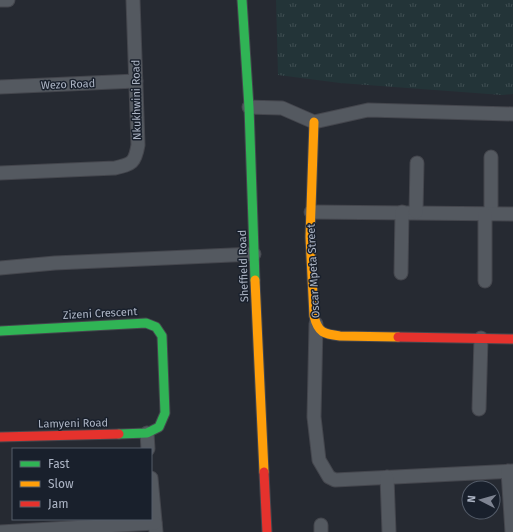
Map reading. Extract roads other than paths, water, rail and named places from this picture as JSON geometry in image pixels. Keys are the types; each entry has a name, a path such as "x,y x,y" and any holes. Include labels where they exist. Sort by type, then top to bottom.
{"street":[{"path":"0,0 8,0"},
{"name":"Nkukhwini Road","path":"0,173 115,168 127,165 133,161 138,145 133,0"},
{"name":"Sheffield Road","path":"242,0 249,107 254,254 267,532"},
{"name":"Wezo Road","path":"0,87 136,81"},
{"path":"249,107 282,108 314,122 368,110 513,114"},
{"path":"311,212 314,122"},
{"path":"485,281 491,157"},
{"path":"416,212 417,163"},
{"name":"Oscar Mpeta Street","path":"387,477 335,480 329,477 319,460 314,417 316,324 312,292 310,236 311,212 513,214"},
{"path":"401,273 402,212"},
{"path":"0,268 69,262 254,254"},
{"name":"Zizeni Crescent","path":"0,330 146,323 156,327 162,336 165,413 158,427 147,433"},
{"name":"Oscar Mpeta Street","path":"316,324 324,333 333,336 513,339"},
{"path":"478,409 481,338"},
{"path":"147,433 148,448"},
{"name":"Lamyeni Road","path":"0,437 147,433"},
{"path":"389,532 387,477 511,471 512,532"},
{"path":"0,532 155,528 152,490"}]}
